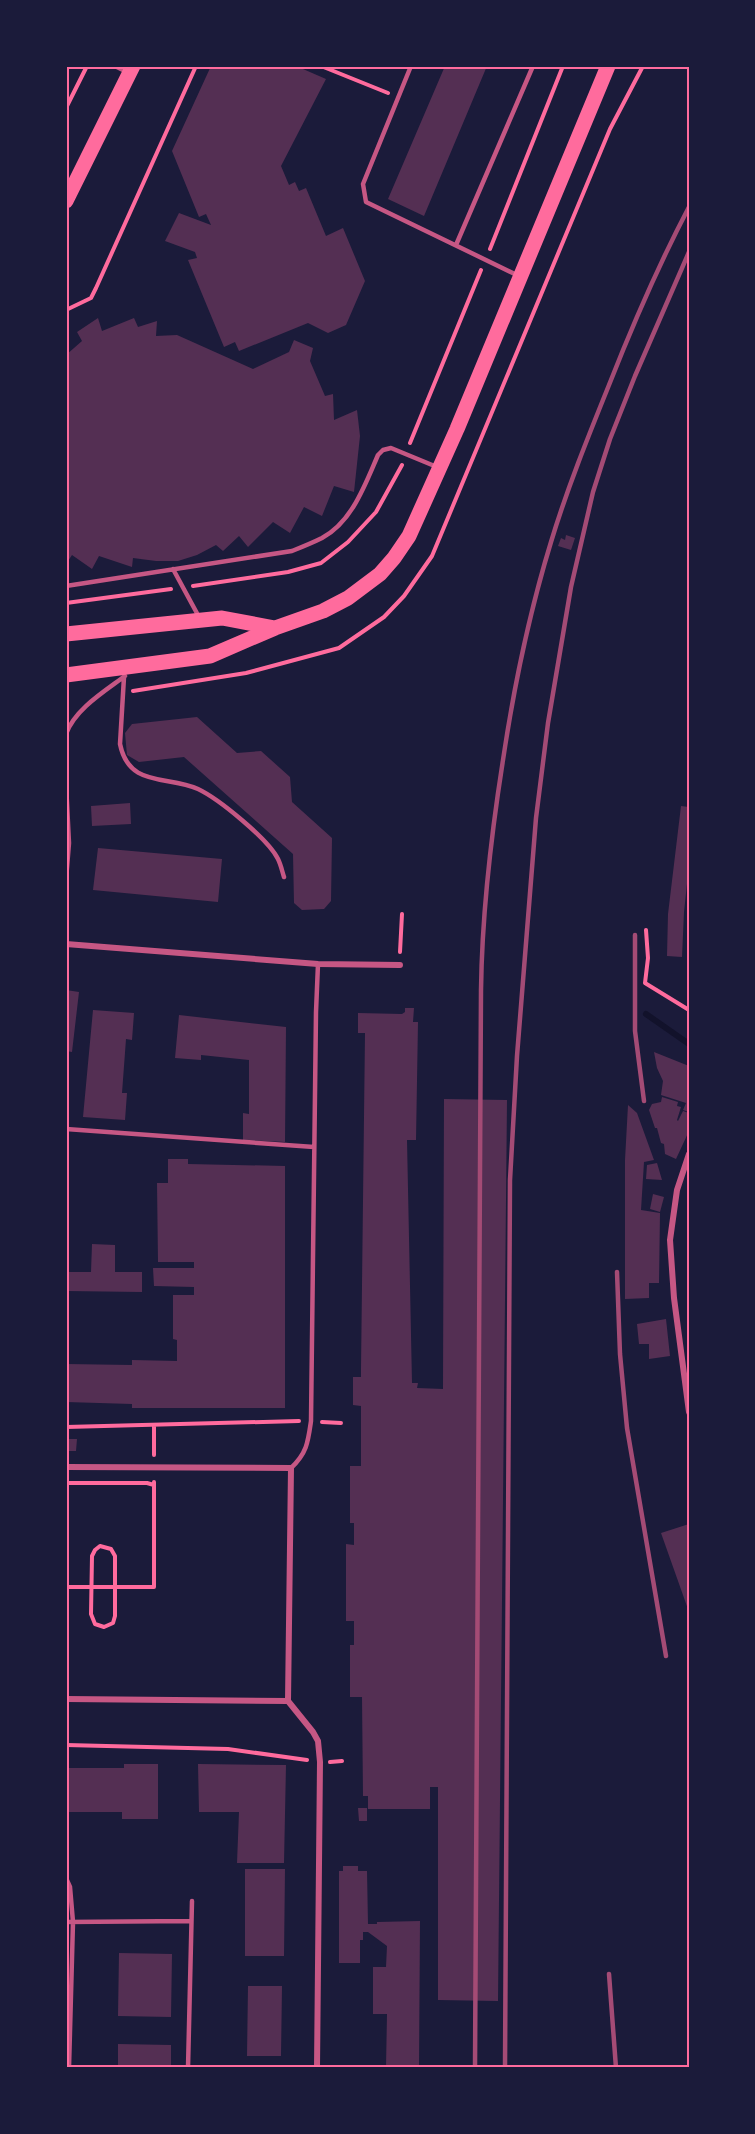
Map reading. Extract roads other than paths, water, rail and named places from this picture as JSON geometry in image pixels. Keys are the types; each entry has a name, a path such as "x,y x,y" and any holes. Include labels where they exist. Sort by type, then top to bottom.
{"main road":[{"path":"66,675 210,656 275,628 323,611 348,598 380,574 409,536 440,468 522,277 608,66"},
{"path":"66,201 131,69"},
{"path":"66,634 222,618 275,628"}],"street":[{"path":"66,944 318,964 400,965"},
{"path":"689,1154 677,1190 670,1240 674,1298 689,1412"},
{"path":"66,1467 291,1468 288,1701 318,1741 320,1762 317,2068"},
{"path":"66,1699 288,1701"}],"lane":[{"path":"115,66 131,69"},
{"path":"411,66 363,184 366,202 522,277"},
{"path":"456,245 533,66"},
{"path":"66,586 292,551 324,537 345,518 358,500 378,455 383,450 391,448 440,468"},
{"path":"173,569 200,620"},
{"path":"66,734 69,725 77,715 139,665"},
{"path":"124,676 120,744 122,755 128,765 141,775 154,780 193,787 224,806 266,844 278,859 284,877"},
{"path":"66,783 69,843 66,880"},
{"path":"291,1468 302,1458 308,1442 311,1421 318,964"},
{"path":"66,1129 314,1147"},
{"path":"66,1878 70,1887 73,1922 69,2068"},
{"path":"188,2068 192,1901"},
{"path":"66,1922 190,1921"}],"waterway":[{"path":"646,1014 689,1044"}],"railway":[{"path":"475,2068 481,990 485,903 491,846 517,677 551,542 578,463 627,339 689,207"},
{"path":"505,2068 510,1180 517,1056 536,818 548,723 571,587 593,492 610,439 635,376 689,252"},
{"path":"635,935 635,1031 644,1101"},
{"path":"617,1272 620,1354 627,1428 666,1656"},
{"path":"609,1974 616,2068"}]}
